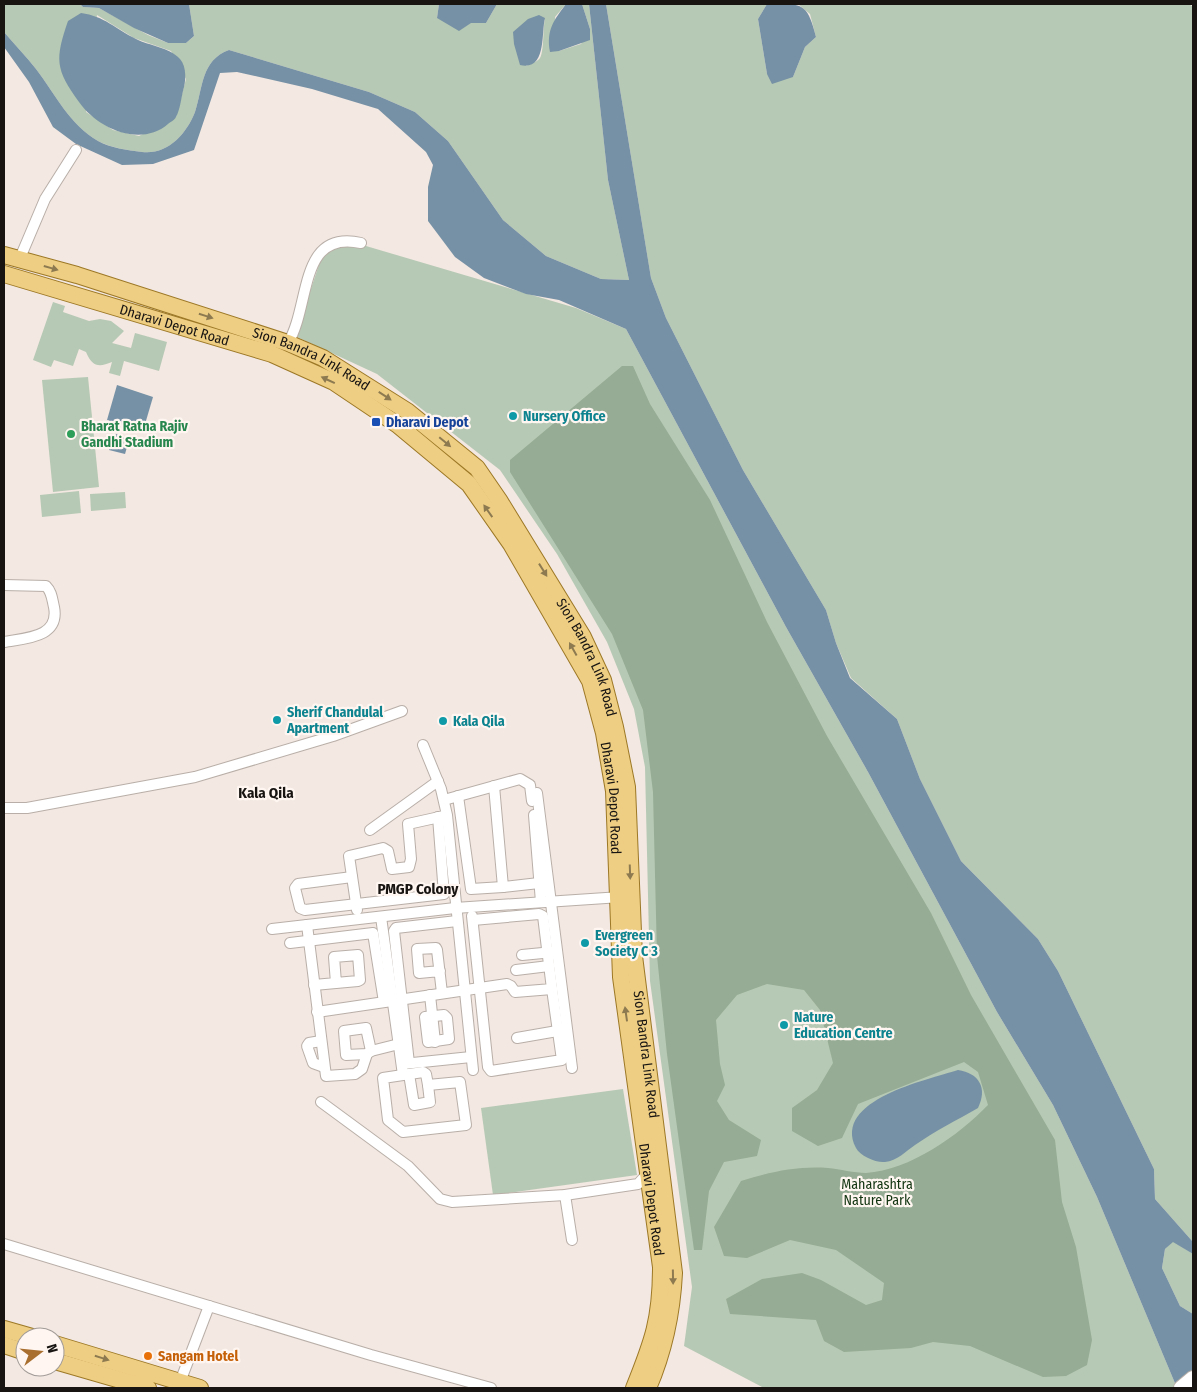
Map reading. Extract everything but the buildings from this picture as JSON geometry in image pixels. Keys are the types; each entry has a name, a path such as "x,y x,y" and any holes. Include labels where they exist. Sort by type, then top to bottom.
{"main road":[{"name":"Sion Bandra Link Road","path":"4,255 20,258 140,295 288,343 323,358 408,411 477,468 544,571 594,660 615,727 627,787 624,896"},
{"name":"Dharavi Depot Road","path":"4,274 272,354 334,382 398,425 469,484 511,544 590,681 604,732 614,791 624,896 620,977 654,1172 661,1266 661,1292 654,1340 634,1388"},
{"path":"93,300 98,282"},
{"path":"134,312 140,295"},
{"path":"648,1388 668,1331 673,1302 674,1274 654,1172"},
{"path":"65,1347 200,1388"},
{"path":"65,1364 148,1388"},
{"path":"1181,1388 1193,1378"}],"street":[{"path":"20,258 45,199 76,150"},
{"path":"288,343 294,332 314,263 321,250 338,241 361,243"},
{"path":"4,585 46,586 51,594 55,614 53,624 42,635 4,642"},
{"path":"4,808 27,808 195,777 333,736 402,711"},
{"path":"352,877 298,884 295,888 299,907 303,910 356,906 444,894 442,816 444,800 423,746"},
{"path":"444,800 520,779 530,785 540,883 546,902"},
{"path":"370,830 438,781"},
{"path":"494,786 503,887"},
{"path":"471,907 488,1067 491,1071 561,1061 562,1030 546,902 537,793"},
{"path":"458,796 471,889 540,883"},
{"path":"359,919 349,856 385,848 392,869 409,867 412,860 408,824 442,816"},
{"path":"442,816 456,908 473,1070"},
{"path":"272,929 456,908 624,896"},
{"path":"473,920 541,914 552,952 549,966 552,989 572,1068"},
{"path":"382,917 393,1001 400,1018 406,1074 414,1104 430,1102 425,1072 406,1074 385,1077 382,1082 387,1118 400,1131 466,1125 460,1082 428,1085"},
{"path":"386,946 396,928 457,922"},
{"path":"307,925 326,1076 355,1074 362,1069 369,1053 399,1044"},
{"path":"290,943 373,933 386,946"},
{"path":"522,955 552,952"},
{"path":"516,970 549,966"},
{"path":"440,971 442,993"},
{"path":"314,985 336,983"},
{"path":"317,1012 507,984 515,992 552,989"},
{"path":"430,995 432,1016 435,1042 449,1039 447,1018 444,1015 432,1016"},
{"path":"400,1018 399,1044 405,1063"},
{"path":"517,1038 562,1030"},
{"path":"405,1063 471,1057"},
{"path":"321,1102 408,1166 440,1199 466,1202 565,1195 638,1184 654,1172"},
{"path":"565,1195 572,1240"},
{"path":"4,1244 370,1355 491,1388"},
{"path":"180,1382 209,1306"}],"green space":[{"path":"4,4 80,4 83,7 99,8 148,35 168,43 186,43 194,36 189,4 439,4 437,18 486,23 497,4 566,4 555,17 559,51 581,44 590,29 582,4 589,4 608,180 629,280 601,279 546,256 503,220 448,141 415,112 369,92 229,50 213,61 208,68 195,112 181,136 160,150 142,152 103,143 79,127 32,64 4,32","holes":["97,15 134,38 171,51 186,79 176,117 139,136 113,130 86,112","545,18 540,58 526,66"]},
{"path":"606,4 767,4 758,19 767,74 793,77 805,47 816,37 810,14 798,4 1189,4 1193,7 1193,1242 1155,1199 1154,1169 1058,971 1038,939 961,861 920,779 897,719 851,678 836,643 826,610 743,470 666,318 651,278"},
{"name":"Maharashtra Nature Park","path":"347,245 366,246 576,308 626,329 786,627 868,772 997,1012 1053,1105 1097,1197 1177,1388 764,1388 684,1346 692,1287 650,981 645,767 634,709 607,642 557,554 500,470 377,374 295,336 323,253"},
{"path":"53,302 65,306 63,312 89,321 100,319 111,321 124,331 112,343 131,348 135,333 167,342 159,371 124,361 120,376 109,373 112,362 103,365 93,363 86,352 79,349 73,366 54,360 51,367 33,360"},
{"name":"Maharashtra Nature Park","path":"622,366 633,366 650,404 710,500 767,622 827,736 931,913 971,995 1055,1140 1062,1202 1076,1247 1092,1340 1087,1365 1066,1376 1043,1377 970,1346 933,1342 911,1348 844,1352 824,1341 816,1320 730,1314 726,1299 762,1279 802,1273 821,1280 866,1305 882,1300 884,1283 836,1250 790,1240 747,1258 724,1256 714,1227 741,1181 773,1172 794,1169 828,1168 866,1173 883,1170 932,1150 976,1117 988,1105 978,1072 964,1062 858,1104 842,1138 818,1146 792,1131 792,1108 817,1090 833,1063 820,1010 804,990 767,984 737,995 716,1020 720,1064 725,1085 717,1101 729,1120 761,1140 757,1156 724,1162 709,1191 702,1250 694,1250 667,1054 657,956 653,792 643,710 612,634 510,472 510,460"},
{"name":"Bharat Ratna Rajiv Gandhi Stadium","path":"88,377 99,487 53,492 42,380"},
{"path":"79,491 81,513 42,517 40,495"},
{"path":"125,492 126,508 91,511 90,494"},
{"path":"623,1089 637,1175 493,1195 481,1108"},
{"path":"1173,1241 1193,1254 1193,1314 1180,1306 1162,1268 1165,1249"}],"water":[{"path":"80,4 189,4 194,36 186,43 168,43 134,28 99,8 83,7"},
{"path":"439,4 497,4 486,23 471,23 459,31 437,18"},
{"path":"566,4 582,4 590,29 590,40 559,51 550,52 550,31"},
{"path":"589,4 606,4 651,278 666,318 743,470 826,610 836,643 850,678 897,719 920,779 961,861 1038,939 1058,971 1154,1169 1155,1199 1193,1242 1193,1254 1173,1242 1165,1249 1162,1268 1180,1306 1193,1314 1193,1388 1177,1388 1097,1197 1053,1105 997,1012 868,772 786,627 626,329 559,300 526,294 484,278 455,257 428,221 428,187 433,165 426,152 378,109 312,89 237,72 220,73 194,150 153,164 122,165 76,144 53,127 29,82 4,47 4,32 36,69 71,118 88,134 108,145 142,152 160,150 181,136 195,112 208,68 220,55 229,50 369,92 415,112 448,141 503,220 546,256 601,279 629,280 608,180"},
{"path":"767,4 788,4 801,7 806,11 813,25 816,37 805,47 793,77 772,84 767,74 758,19"},
{"path":"81,13 103,20 136,39 165,49 180,59 185,70 185,83 174,120 157,131 145,134 120,132 97,120 79,102 65,81 59,55 68,21"},
{"path":"539,15 545,18 539,57 529,65 520,65 514,44 513,32 528,19"},
{"path":"117,385 153,397 143,431 107,420"},
{"path":"116,434 129,440 125,454 109,450 111,436"},
{"path":"958,1070 971,1074 980,1083 982,1094 978,1108 930,1135 893,1160 877,1161 858,1151 852,1131 857,1117 870,1105 906,1086"}],"place":[{"name":"Nursery Office","path":"513,416"},
{"name":"Dharavi Depot","path":"376,422"},
{"name":"Bharat Ratna Rajiv Gandhi Stadium","path":"71,434"},
{"name":"Sherif Chandulal Apartment","path":"277,720"},
{"name":"Kala Qila","path":"443,721"},
{"name":"Evergreen Society C 3","path":"585,943"},
{"name":"Nature Education Centre","path":"784,1025"},
{"name":"Sangam Hotel","path":"148,1356"}],"district":[{"name":"Kala Qila","path":"266,793"},
{"name":"PMGP Colony","path":"418,889"}]}
